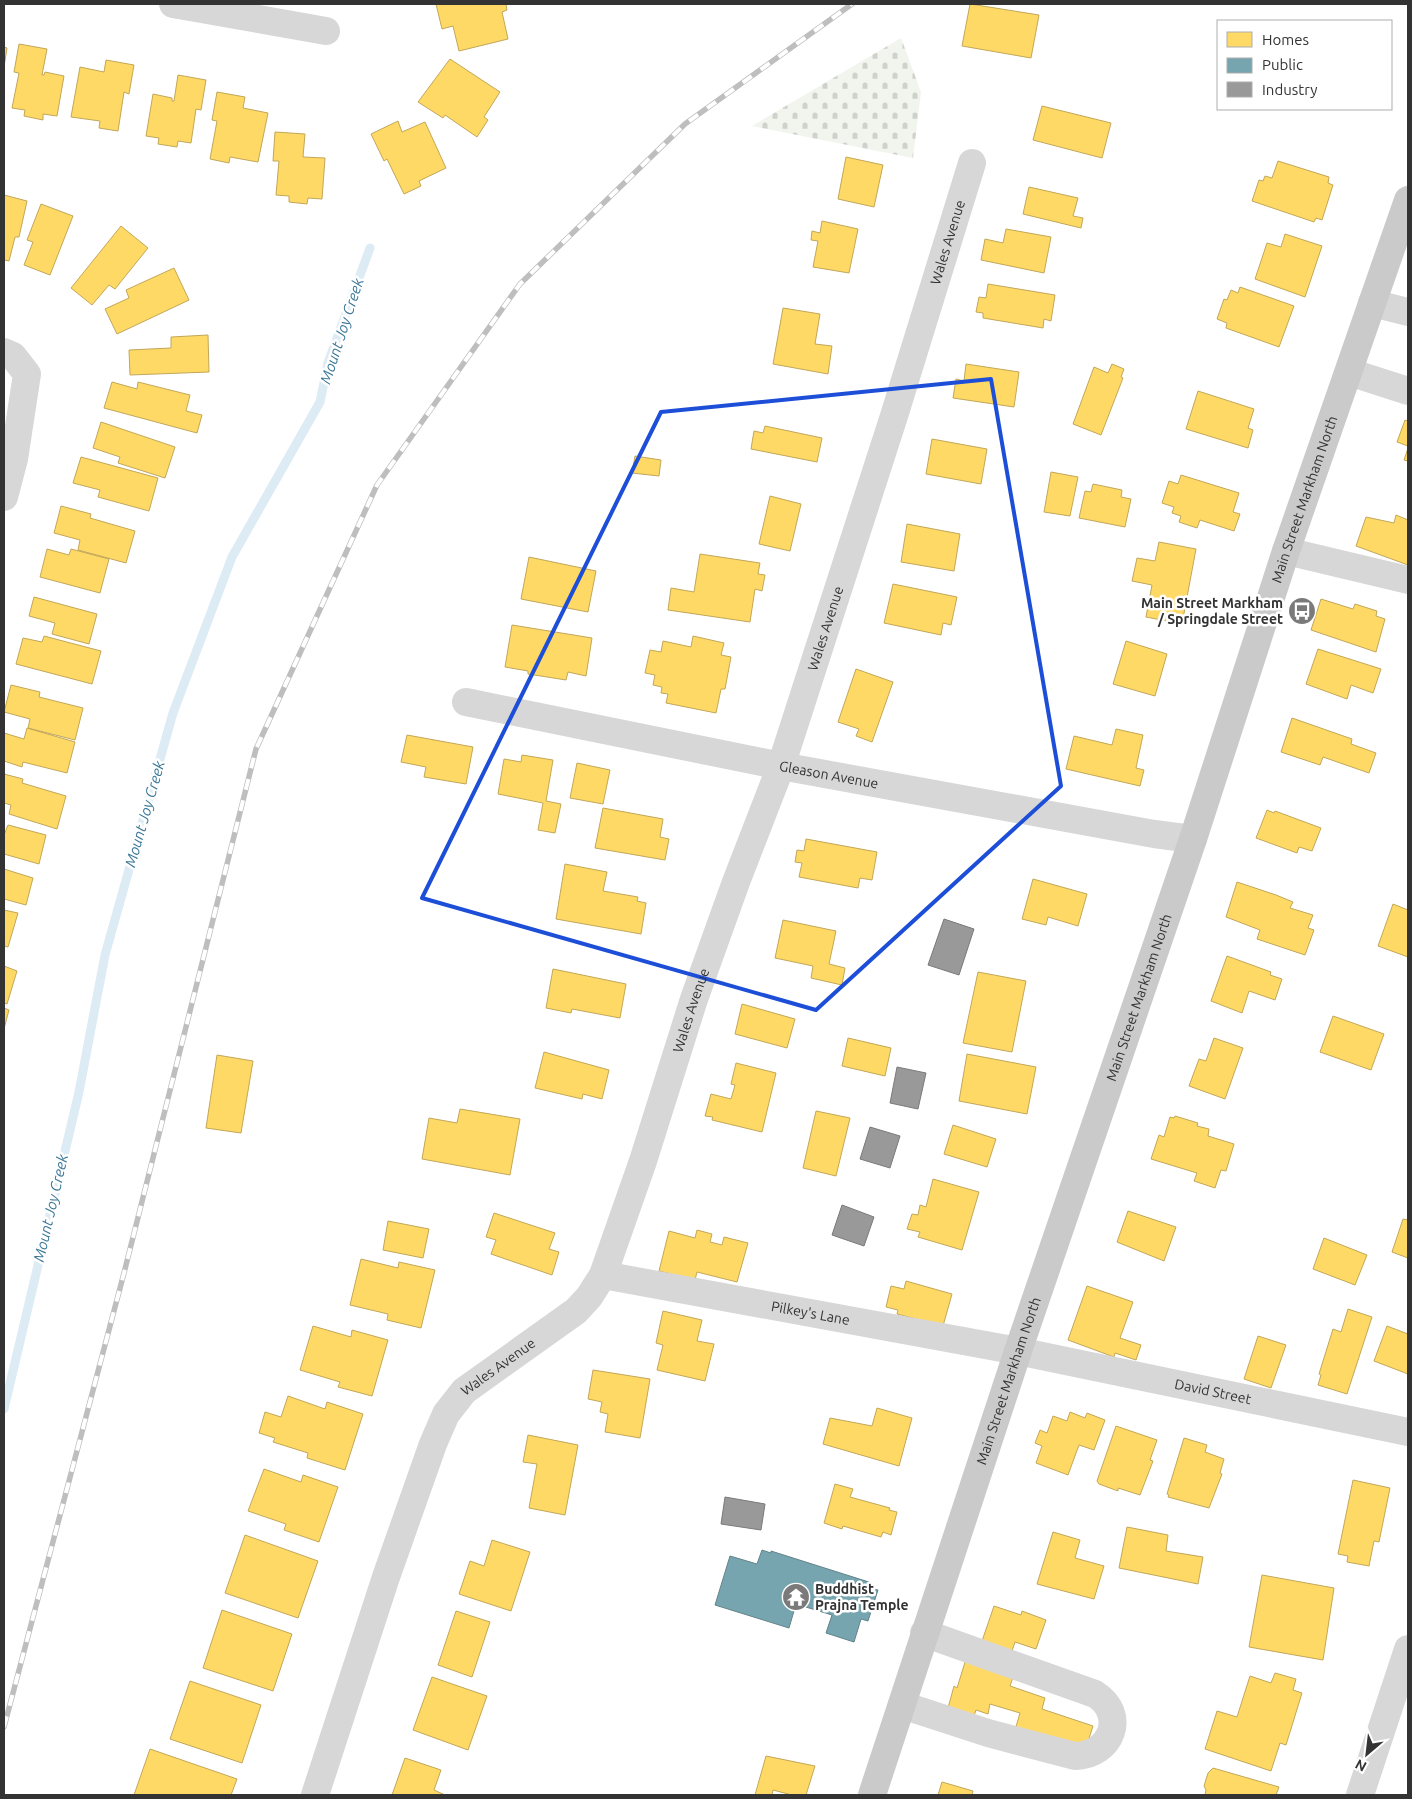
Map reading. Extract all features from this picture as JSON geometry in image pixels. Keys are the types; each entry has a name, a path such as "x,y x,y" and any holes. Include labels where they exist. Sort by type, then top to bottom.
{"main road":[{"name":"Main Street Markham North","path":"872,1795 1018,1351 1193,839 1286,552 1408,200"}],"street":[{"path":"173,4 326,31"},
{"name":"Wales Avenue","path":"315,1795 386,1576 433,1444 446,1414 464,1391 576,1311 589,1297 604,1275 643,1161 694,999 736,882 781,766 894,416 972,163"},
{"path":"1372,303 1408,312"},
{"path":"4,352 13,356 27,374 14,459 4,497"},
{"path":"1349,372 1408,391"},
{"path":"1286,552 1408,580"},
{"name":"Gleason Avenue","path":"466,702 781,766 1154,834 1193,839"},
{"name":"Pilkey's Lane","path":"604,1275 1018,1351"},
{"name":"David Street","path":"1018,1351 1408,1432"},
{"path":"902,1705 988,1733 1075,1756 1089,1756 1101,1748 1109,1737 1112,1721 1110,1709 1105,1700 1095,1694 924,1633"},
{"path":"1360,1795 1408,1649"}],"highlighted area":[{"path":"991,379 1061,786 816,1010 422,898 661,412"}],"green space":[{"path":"901,38 921,92 913,158 752,126"}],"building: Homes":[{"path":"436,4 506,4 507,10 502,12 508,39 459,51 453,26 442,29"},
{"path":"970,4 1039,15 1031,58 962,46"},
{"path":"19,44 47,49 42,75 45,72 64,76 57,116 43,114 43,120 24,116 25,110 12,108 19,73 14,72"},
{"path":"4,47 7,48 4,67"},
{"path":"450,59 500,92 484,117 488,120 477,137 445,115 443,118 418,102"},
{"path":"106,60 134,65 129,94 124,92 118,131 99,128 100,121 71,117 80,67 104,72"},
{"path":"178,75 206,80 201,110 196,109 191,143 178,141 177,147 158,144 159,138 146,136 153,94 172,98 172,101 174,101"},
{"path":"217,92 245,97 243,108 268,113 258,162 230,157 229,163 210,159 217,121 212,120"},
{"path":"1042,106 1111,123 1102,158 1033,140"},
{"path":"398,121 402,132 425,122 446,168 419,181 421,186 404,194 387,159 384,161 371,134"},
{"path":"275,132 305,134 303,157 325,158 322,199 308,198 307,204 289,202 289,196 276,195 279,161 273,161"},
{"path":"846,157 883,165 874,207 838,199"},
{"path":"1278,161 1329,177 1328,183 1333,185 1322,220 1316,218 1314,222 1252,201 1259,180 1263,181 1265,176 1272,178"},
{"path":"1029,187 1078,198 1073,216 1083,218 1081,228 1023,214"},
{"path":"4,195 27,201 19,237 15,237 9,261 4,260"},
{"path":"41,204 73,216 50,275 24,265 33,242 27,240"},
{"path":"822,221 858,229 849,273 813,267 818,241 811,240 812,231 820,233"},
{"path":"121,226 148,248 115,289 109,285 92,305 71,288"},
{"path":"1006,229 1051,237 1044,273 981,260 985,239 1003,243"},
{"path":"1285,234 1322,246 1305,297 1255,279 1267,243 1281,247"},
{"path":"174,268 189,300 117,334 105,309 129,298 126,290"},
{"path":"988,284 1055,295 1051,321 1044,319 1043,328 983,318 983,313 976,312 979,297 986,298"},
{"path":"1240,287 1294,306 1279,347 1226,328 1227,323 1217,319 1224,299 1227,300 1231,290 1238,293"},
{"path":"783,308 820,314 815,344 832,346 828,374 773,364"},
{"path":"208,335 209,372 130,375 129,350 171,348 171,337"},
{"path":"966,364 1019,372 1014,407 953,398 956,379 964,381"},
{"path":"1112,364 1124,369 1121,377 1123,378 1101,435 1073,424 1094,367 1108,373"},
{"path":"112,382 137,389 138,382 190,395 186,411 202,415 197,433 104,408"},
{"path":"1198,391 1254,409 1248,428 1253,430 1248,448 1186,429"},
{"path":"1405,420 1408,421 1408,446 1397,442"},
{"path":"101,422 175,447 165,478 118,463 120,457 93,448"},
{"path":"765,426 822,438 817,462 751,449 754,431 763,433"},
{"path":"932,439 987,449 981,484 926,474"},
{"path":"1408,448 1408,461 1404,460"},
{"path":"635,456 661,460 659,476 632,473"},
{"path":"81,457 158,478 149,511 98,497 100,490 73,483"},
{"path":"1051,472 1078,477 1070,516 1044,512"},
{"path":"1181,475 1239,493 1233,512 1240,514 1234,531 1200,520 1197,528 1179,522 1181,516 1172,513 1174,507 1162,503 1169,481 1178,484"},
{"path":"1093,484 1122,490 1121,497 1131,499 1125,527 1079,518 1085,491 1091,492"},
{"path":"770,496 801,504 790,551 759,544"},
{"path":"61,506 91,514 90,518 135,531 126,563 78,550 80,540 54,533"},
{"path":"1396,515 1408,520 1408,565 1356,546 1366,517 1394,523"},
{"path":"907,524 960,534 954,571 901,562"},
{"path":"1159,542 1196,549 1182,624 1146,617 1152,585 1132,581 1137,558 1155,561"},
{"path":"47,549 69,555 71,549 109,559 100,593 40,577"},
{"path":"700,554 760,563 758,574 765,575 762,591 755,589 750,622 668,610 671,588 694,592"},
{"path":"529,557 596,571 588,612 521,599"},
{"path":"893,584 957,597 951,625 943,623 941,635 884,623"},
{"path":"34,597 97,614 89,644 52,634 55,623 29,616"},
{"path":"1321,599 1353,609 1355,604 1377,611 1376,616 1385,619 1376,652 1311,630"},
{"path":"512,625 592,638 586,676 568,672 566,680 528,674 528,671 505,667"},
{"path":"44,636 101,651 92,684 16,664 23,638 42,642"},
{"path":"693,636 724,643 721,655 731,657 725,689 721,689 716,713 666,703 668,694 661,693 662,687 653,685 655,675 645,673 650,650 661,652 663,641 691,647"},
{"path":"1126,641 1167,654 1155,696 1113,684"},
{"path":"1318,649 1381,669 1373,693 1351,685 1347,699 1306,684"},
{"path":"856,669 893,682 872,742 856,736 859,729 838,722"},
{"path":"11,685 40,692 39,697 83,708 75,740 28,728 30,719 4,712"},
{"path":"1292,718 1352,739 1351,744 1376,753 1369,773 1323,757 1320,765 1281,752"},
{"path":"27,728 75,742 67,773 23,762 22,767 4,761 4,733 24,739"},
{"path":"1116,729 1143,735 1136,768 1144,770 1140,786 1066,769 1074,736 1112,745"},
{"path":"407,735 473,747 466,784 424,777 426,767 401,762"},
{"path":"522,755 553,760 546,801 561,804 555,833 538,830 543,803 498,794 504,759 521,762"},
{"path":"577,763 610,770 603,804 570,798"},
{"path":"4,774 23,779 22,783 66,796 57,829 9,814 11,805 4,803"},
{"path":"603,808 663,819 660,837 669,839 665,860 595,848"},
{"path":"1267,810 1274,813 1275,811 1321,828 1312,851 1299,847 1297,853 1256,838"},
{"path":"8,825 46,835 39,864 4,854 4,835"},
{"path":"806,839 877,852 872,880 860,878 858,888 799,877 802,863 795,862 797,850 804,851"},
{"path":"565,864 607,872 603,891 638,897 637,901 646,903 641,934 556,919"},
{"path":"4,869 33,878 26,905 4,899"},
{"path":"1033,879 1087,894 1078,926 1048,917 1046,925 1022,919"},
{"path":"1237,882 1293,902 1290,908 1313,915 1308,928 1314,930 1305,955 1257,939 1260,930 1226,917"},
{"path":"1393,904 1408,910 1408,957 1378,946"},
{"path":"4,910 18,913 8,947 4,946"},
{"path":"783,920 836,931 829,964 845,968 842,985 811,978 813,966 775,958"},
{"path":"1227,956 1271,972 1270,975 1282,979 1275,1000 1249,991 1242,1013 1211,1001"},
{"path":"4,966 17,971 7,1004 4,1003"},
{"path":"553,969 626,984 620,1018 572,1009 571,1013 546,1008"},
{"path":"978,972 1026,981 1012,1052 963,1043"},
{"path":"742,1004 795,1019 787,1048 735,1034"},
{"path":"4,1008 9,1010 4,1029"},
{"path":"1333,1016 1384,1034 1371,1070 1320,1052"},
{"path":"848,1038 891,1048 885,1076 842,1066"},
{"path":"1214,1038 1243,1048 1225,1099 1189,1086 1199,1059 1206,1061"},
{"path":"544,1052 609,1070 602,1099 583,1094 582,1099 535,1088"},
{"path":"967,1054 1036,1067 1027,1114 959,1101"},
{"path":"217,1055 253,1061 241,1133 206,1128"},
{"path":"736,1063 776,1073 762,1132 712,1120 713,1117 705,1116 711,1094 731,1099 735,1085 731,1084"},
{"path":"460,1109 520,1119 510,1175 422,1159 429,1118 457,1123"},
{"path":"816,1111 850,1118 836,1176 803,1168"},
{"path":"1175,1116 1198,1123 1197,1126 1209,1129 1208,1136 1234,1144 1226,1171 1221,1170 1215,1188 1194,1181 1197,1173 1151,1159 1159,1135 1164,1137 1170,1117 1174,1118"},
{"path":"953,1125 996,1139 987,1167 944,1154"},
{"path":"933,1179 979,1192 962,1250 918,1237 920,1232 907,1229 912,1214 918,1215 920,1205 926,1207"},
{"path":"1128,1211 1176,1227 1164,1261 1117,1242"},
{"path":"494,1213 555,1233 549,1249 559,1252 552,1275 491,1254 496,1240 486,1237"},
{"path":"1403,1219 1408,1220 1408,1258 1392,1252"},
{"path":"388,1221 429,1229 423,1258 383,1250"},
{"path":"697,1230 712,1234 710,1242 722,1245 724,1237 748,1243 737,1282 697,1272 695,1280 659,1271 669,1231 695,1238"},
{"path":"1324,1238 1367,1255 1355,1285 1313,1269"},
{"path":"361,1259 398,1268 399,1262 435,1270 421,1328 387,1320 388,1314 350,1305"},
{"path":"906,1281 952,1294 943,1326 897,1314 898,1310 886,1307 891,1286 904,1289"},
{"path":"1087,1286 1133,1302 1120,1338 1141,1345 1136,1360 1115,1353 1114,1357 1068,1340"},
{"path":"1348,1309 1372,1317 1347,1394 1318,1385 1321,1375 1319,1374 1333,1329 1341,1332"},
{"path":"663,1311 702,1320 697,1341 714,1344 705,1381 657,1370 663,1345 656,1343"},
{"path":"313,1326 351,1337 352,1330 388,1340 372,1396 338,1387 340,1382 300,1370"},
{"path":"1387,1326 1408,1334 1408,1374 1374,1361"},
{"path":"1258,1336 1286,1345 1271,1388 1244,1379"},
{"path":"593,1370 650,1379 640,1438 605,1432 608,1414 600,1412 602,1402 588,1399"},
{"path":"288,1396 325,1409 327,1402 363,1414 345,1470 307,1458 308,1453 273,1442 275,1438 259,1433 265,1412 281,1417"},
{"path":"877,1408 912,1418 899,1466 823,1444 830,1418 872,1426"},
{"path":"1070,1412 1085,1418 1087,1413 1105,1420 1094,1450 1079,1445 1068,1475 1036,1463 1042,1446 1035,1443 1040,1430 1047,1433 1053,1416 1067,1421"},
{"path":"1116,1426 1157,1440 1150,1460 1153,1461 1140,1495 1118,1488 1118,1491 1099,1484 1097,1481"},
{"path":"528,1435 578,1445 565,1515 529,1508 537,1464 523,1462"},
{"path":"1184,1438 1207,1445 1205,1452 1224,1459 1220,1473 1222,1474 1209,1508 1168,1497 1169,1495 1167,1494"},
{"path":"264,1469 301,1482 303,1475 338,1487 319,1542 284,1530 286,1524 248,1511"},
{"path":"1353,1480 1390,1488 1379,1542 1374,1541 1369,1566 1347,1562 1348,1556 1338,1554"},
{"path":"835,1484 853,1489 850,1497 890,1508 889,1510 897,1512 891,1535 883,1532 881,1537 843,1526 842,1529 824,1523"},
{"path":"1127,1527 1168,1535 1166,1551 1203,1557 1198,1584 1119,1568"},
{"path":"1053,1532 1080,1540 1075,1558 1104,1566 1094,1599 1037,1584"},
{"path":"245,1535 318,1561 298,1618 225,1593"},
{"path":"492,1540 530,1552 511,1611 459,1594 470,1561 484,1566"},
{"path":"1262,1575 1334,1588 1323,1660 1249,1647"},
{"path":"994,1606 1021,1615 1022,1611 1046,1620 1036,1649 1015,1642 1011,1654 981,1644"},
{"path":"222,1610 292,1634 273,1691 203,1668"},
{"path":"456,1611 490,1622 472,1677 438,1665"},
{"path":"966,1659 1014,1674 1010,1686 1045,1698 1042,1709 1093,1726 1085,1751 1015,1730 1020,1713 990,1704 988,1714 976,1710 974,1716 948,1708 954,1686 957,1688"},
{"path":"1275,1673 1296,1679 1293,1690 1302,1693 1286,1745 1280,1743 1271,1771 1205,1749 1217,1711 1237,1717 1250,1676 1271,1683"},
{"path":"432,1677 487,1696 468,1750 413,1730"},
{"path":"190,1681 261,1705 242,1763 170,1739"},
{"path":"150,1749 237,1779 231,1795 134,1795"},
{"path":"766,1756 815,1766 806,1795 792,1795 773,1790 772,1795 755,1795"},
{"path":"405,1758 441,1770 434,1790 445,1795 392,1795"},
{"path":"1213,1768 1279,1787 1276,1795 1205,1795 1206,1790 1204,1786 1208,1773"},
{"path":"942,1782 973,1791 972,1795 938,1795"}],"building: Public":[{"name":"Buddhist Prajna Temple","path":"762,1550 771,1553 771,1551 872,1583 870,1588 878,1590 868,1621 861,1619 854,1642 826,1633 832,1615 796,1604 789,1628 715,1605 730,1556 757,1564"}],"building: Industry":[{"path":"944,919 974,929 959,975 928,965"},
{"path":"897,1067 926,1073 918,1109 890,1103"},
{"path":"870,1127 900,1136 890,1168 860,1159"},
{"path":"842,1205 874,1217 864,1246 832,1235"},
{"path":"725,1497 765,1504 761,1530 721,1524"}],"waterway":[{"name":"Mount Joy Creek","path":"4,1409 79,1092 105,955 173,713 232,557 320,402 328,363 370,248"}],"railway":[{"path":"4,1727 124,1273 256,749 377,485 520,284 685,124 852,4"}],"place":[{"name":"Main Street Markham / Springdale Street","path":"1302,611"},
{"name":"Buddhist Prajna Temple","path":"796,1597"}]}
